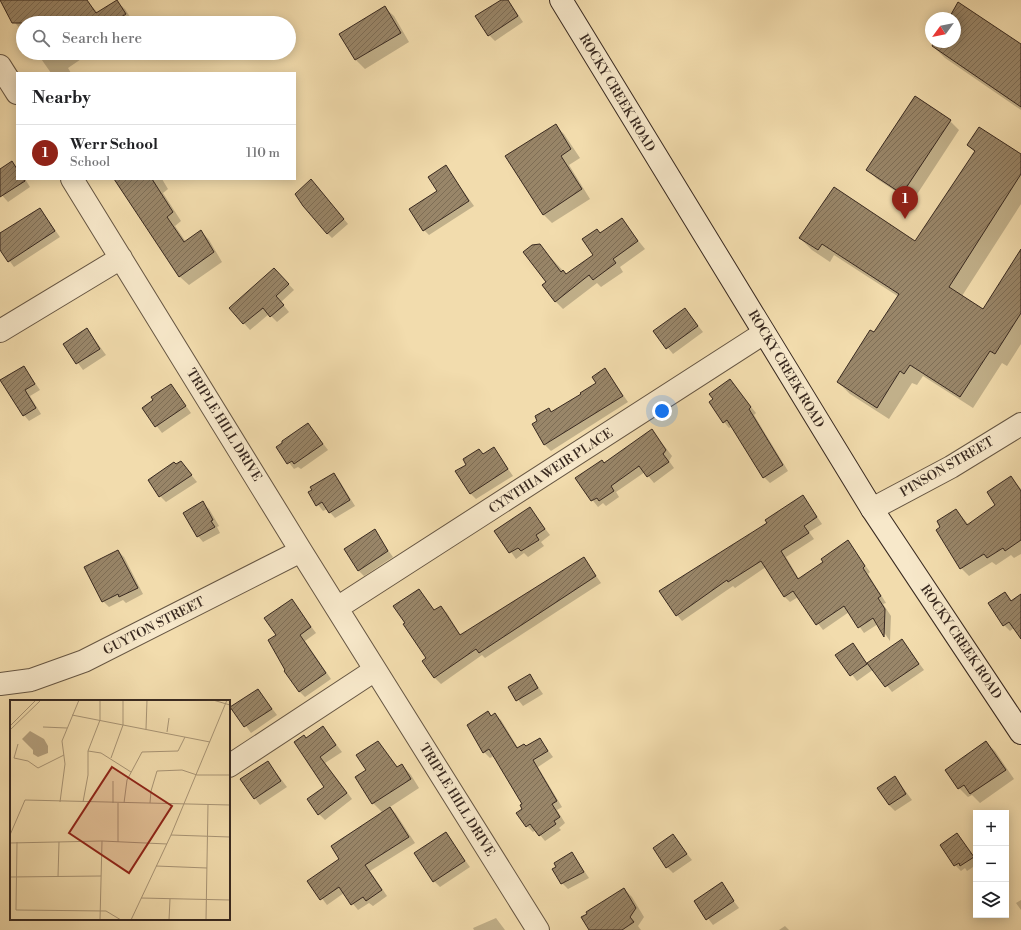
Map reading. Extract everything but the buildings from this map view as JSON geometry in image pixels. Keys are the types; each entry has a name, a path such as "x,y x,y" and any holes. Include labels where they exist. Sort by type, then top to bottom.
{"street":[{"name":"ROCKY CREEK ROAD","path":"561,0 872,508 1021,732"},
{"path":"0,66 16,91"},
{"name":"TRIPLE HILL DRIVE","path":"73,180 301,551 538,930"},
{"path":"0,331 121,258"},
{"name":"CYNTHIA WEIR PLACE","path":"337,608 764,333"},
{"name":"PINSON STREET","path":"872,508 951,466 1021,424"},
{"name":"GUYTON STREET","path":"0,684 31,680 84,661 301,551"},
{"path":"230,765 376,670"}],"place":[{"name":"Werr School","path":"905,219"}]}
